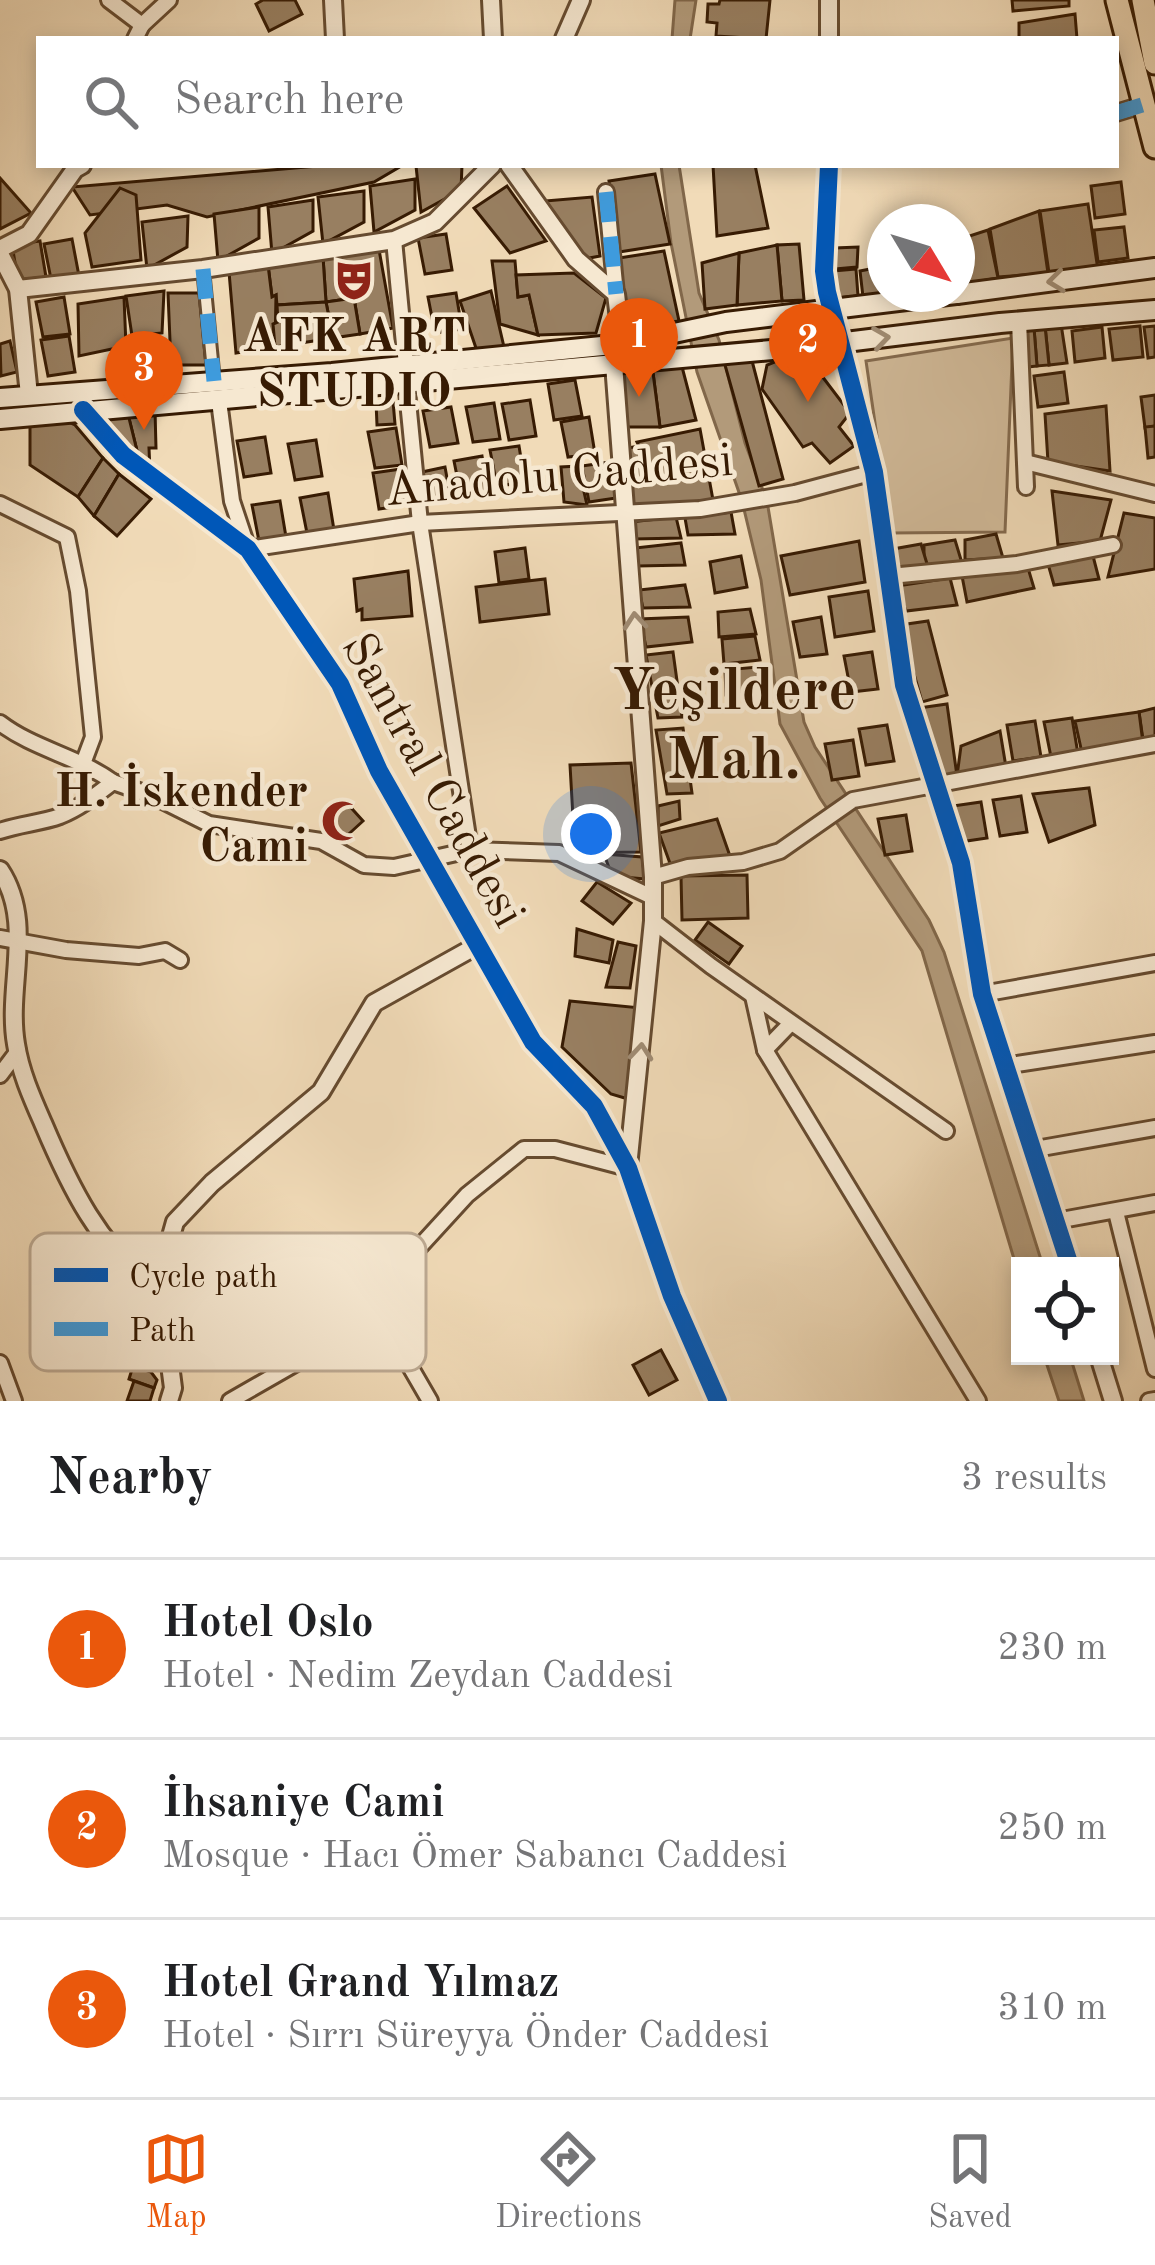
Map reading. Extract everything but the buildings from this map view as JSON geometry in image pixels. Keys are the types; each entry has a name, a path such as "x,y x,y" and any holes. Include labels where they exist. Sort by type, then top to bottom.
{"highway":[{"path":"1118,0 1155,147"},
{"path":"1143,0 1155,63"}],"main road":[{"path":"975,292 1155,268"},
{"path":"0,423 82,410 220,401 622,344 726,322 867,308"},
{"path":"0,398 214,381 614,364 1155,310"}],"street":[{"path":"109,0 138,32 169,0"},
{"path":"333,0 335,36"},
{"path":"491,0 493,36"},
{"path":"565,36 581,0"},
{"path":"829,0 829,36"},
{"path":"1119,112 1142,106"},
{"path":"29,395 18,289 0,252 29,234 76,168"},
{"path":"18,289 203,269 394,240 435,222 489,168"},
{"path":"510,168 576,259 616,294"},
{"path":"829,168 824,271 874,472 904,685 961,863 982,994 1067,1257"},
{"path":"606,192 622,344"},
{"path":"394,240 420,524 470,850"},
{"path":"203,269 214,381"},
{"path":"1019,321 1026,487"},
{"path":"614,364 653,877 653,921 628,1168 672,1296 718,1401"},
{"path":"220,401 232,501 248,549"},
{"name":"Santral Caddesi","path":"82,410 123,455 248,549 340,684 379,772 532,1042 594,1106 628,1168"},
{"path":"1025,462 1155,494"},
{"name":"Anadolu Caddesi","path":"248,549 420,524 700,508 795,494 874,472"},
{"path":"0,504 67,537 93,737 84,761"},
{"path":"890,576 1017,564 1113,545"},
{"path":"0,723 62,755 84,761 113,782 209,824 321,841 364,865 394,867 470,850 559,853 652,897"},
{"path":"653,877 688,867 743,862 780,850 853,800 1155,743"},
{"path":"0,831 27,821 56,818 113,782"},
{"path":"0,870 14,906 19,941 18,1051 35,1105 83,1212 100,1233"},
{"path":"653,921 946,1131"},
{"path":"0,938 139,956 165,952 180,960"},
{"path":"172,1233 175,1222 212,1183 321,1092 374,1003 478,945"},
{"path":"982,994 1155,963"},
{"path":"753,996 765,1050 978,1401"},
{"path":"765,1050 791,1023"},
{"path":"1004,1066 1155,1042"},
{"path":"0,1076 18,1051"},
{"path":"1030,1150 1155,1128"},
{"path":"426,1240 467,1195 524,1149 555,1149 628,1168"},
{"path":"1056,1221 1155,1203"},
{"path":"1115,1212 1155,1369"},
{"path":"1102,1365 1113,1401"},
{"path":"1,1370 14,1401"},
{"path":"169,1401 171,1371"},
{"path":"230,1401 282,1371"},
{"path":"413,1371 430,1401"}],"shaded area":[{"path":"675,0 696,0 690,36 672,36"},
{"path":"661,168 679,168 699,293 719,340 745,443 767,501 804,722 815,747 929,920 944,952 1040,1257 1013,1257 922,951 820,798 780,724 761,580 742,501 697,372"},
{"path":"1013,338 1005,532 891,533 866,361"},
{"path":"1047,1365 1073,1365 1084,1401 1059,1401"}],"marked path":[{"path":"1119,112 1142,105"},
{"path":"606,192 616,294"},
{"path":"203,269 214,381"}],"cycle path":[{"path":"829,168 827,292 874,472 904,685 961,863 982,994 1067,1257"},
{"path":"83,410 123,455 248,549 340,684 379,771 533,1042 594,1106 628,1168 672,1296 718,1401"}],"place":[{"name":"AFK ART STUDIO","path":"354,280"},
{"name":"Hotel Oslo","path":"639,397"},
{"name":"İhsaniye Cami","path":"808,402"},
{"name":"Hotel Grand Yılmaz","path":"144,430"},
{"name":"H. İskender Cami","path":"342,821"}],"district":[{"name":"Yeşildere Mah.","path":"734,728"}]}
